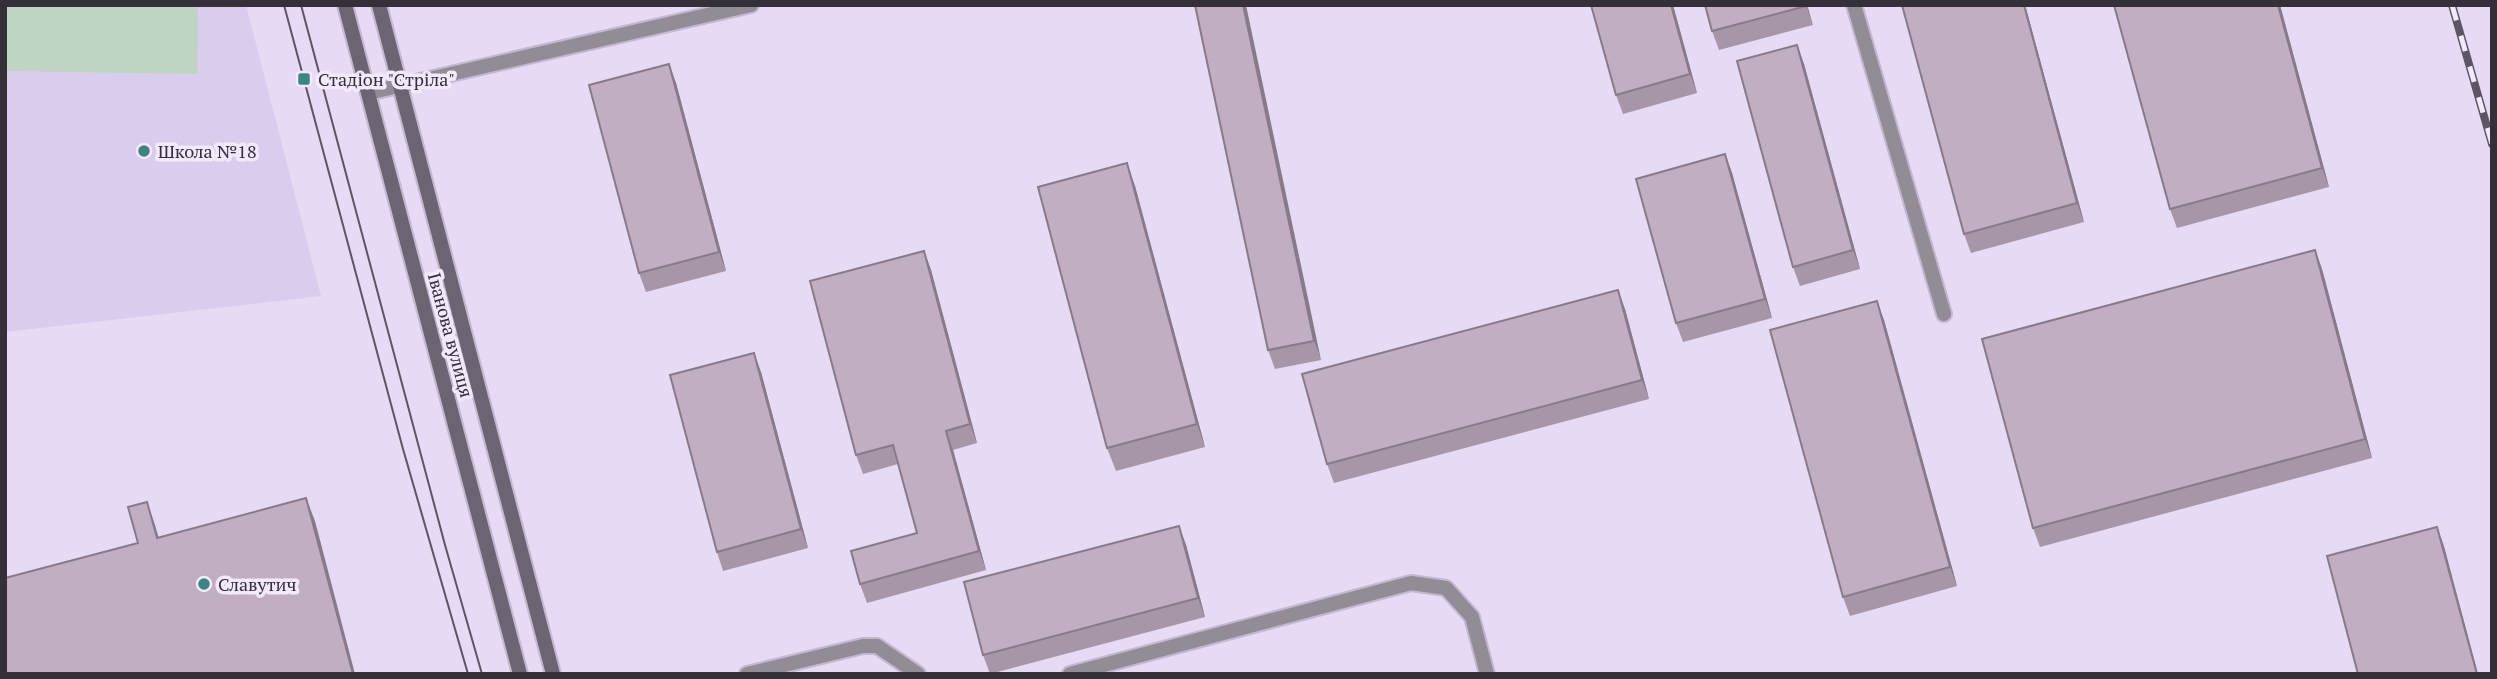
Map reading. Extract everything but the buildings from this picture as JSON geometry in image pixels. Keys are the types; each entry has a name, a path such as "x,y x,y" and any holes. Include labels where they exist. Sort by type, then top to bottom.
{"main road":[{"name":"Іванова вулиця","path":"345,5 520,674"},
{"name":"Іванова вулиця","path":"379,5 553,674"}],"street":[{"path":"368,93 751,5"},
{"path":"1854,5 1944,314"},
{"path":"1070,674 1410,583 1446,588 1472,617 1487,674"},
{"path":"747,674 863,646 877,646 918,674"}],"shaded area":[{"name":"Школа №18","path":"5,5 246,5 321,296 5,332"}],"green space":[{"path":"5,5 198,5 197,74 5,71"}],"tram line":[{"path":"284,5 403,449 468,674"},
{"path":"301,5 482,674"}],"railway":[{"path":"2452,5 2492,144"}],"place":[{"name":"Стадіон \"Стріла\"","path":"304,79"},
{"name":"Школа №18","path":"144,151"},
{"name":"Славутич","path":"204,584"}]}
